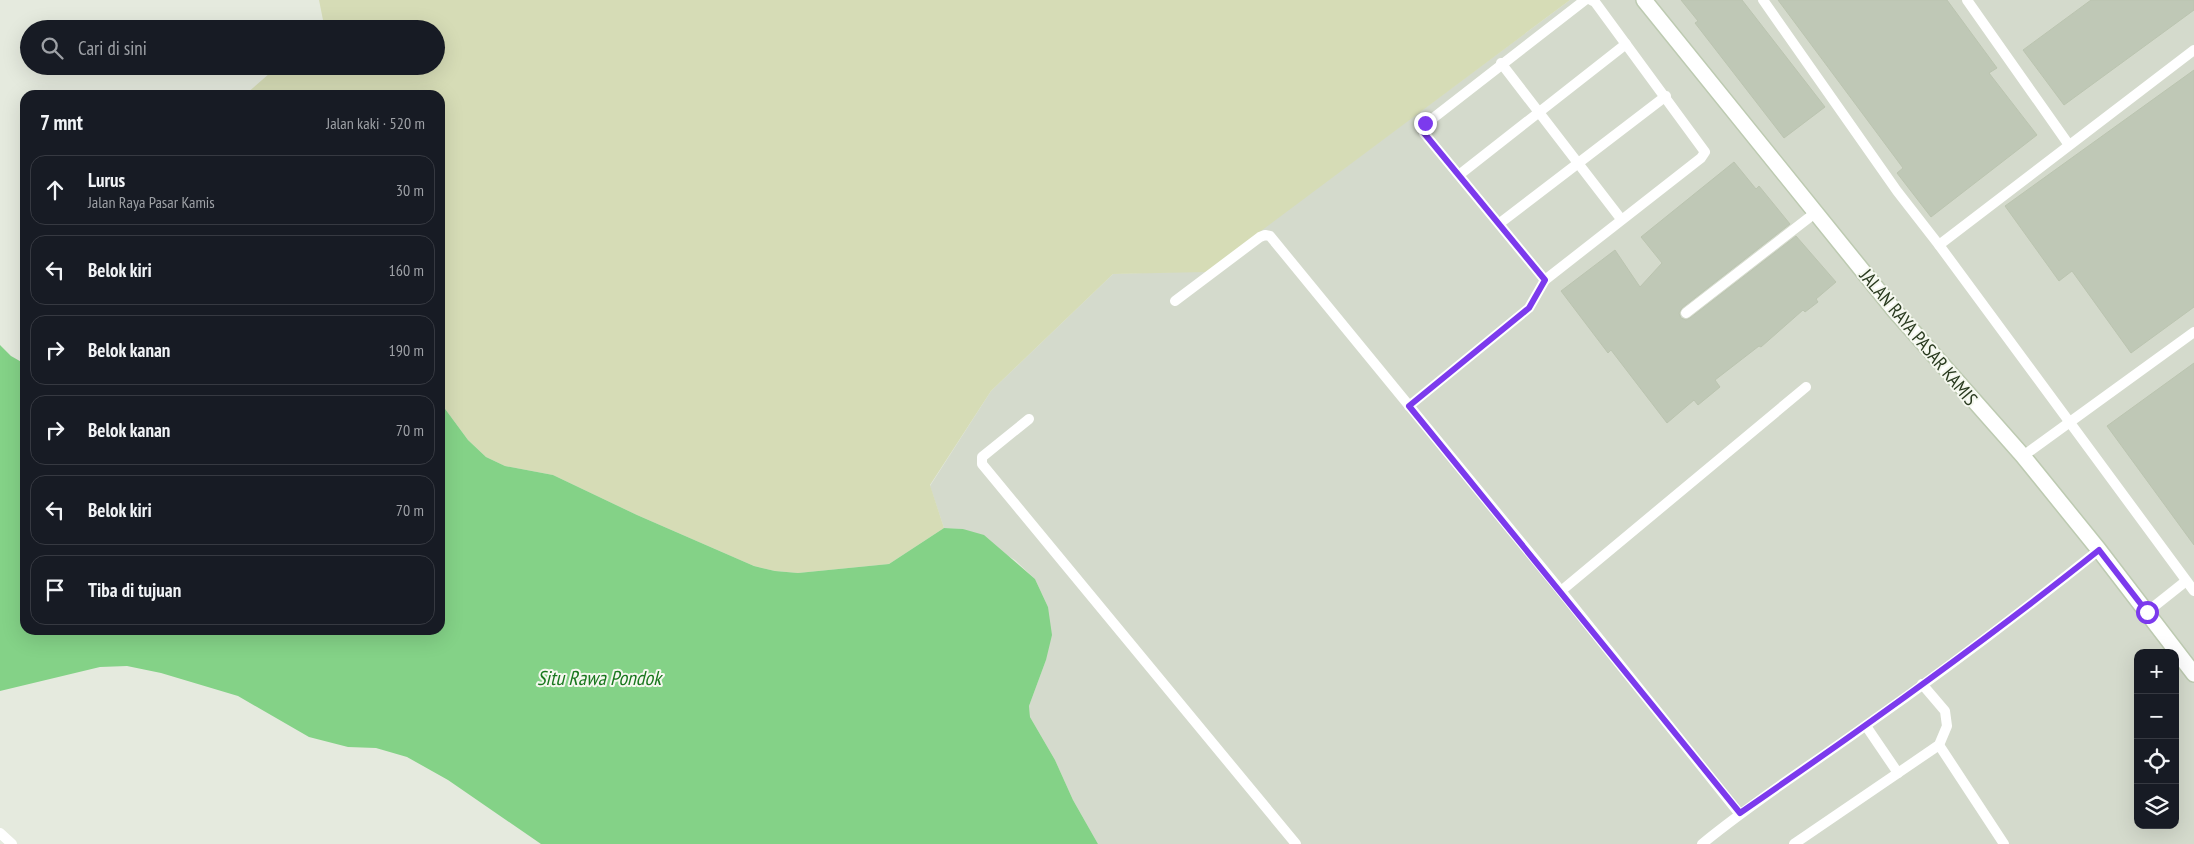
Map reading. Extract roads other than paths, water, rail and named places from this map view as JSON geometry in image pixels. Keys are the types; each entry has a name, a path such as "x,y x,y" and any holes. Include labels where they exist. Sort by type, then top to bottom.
{"main road":[{"name":"JALAN RAYA PASAR KAMIS","path":"1644,0 1895,311 2023,456 2099,550 2194,674"}],"lane":[{"path":"1545,280 1424,133 1423,126 1501,63 1585,0"},
{"path":"1409,406 1529,308 1545,280 1701,158 1705,152 1666,96 1592,0"},
{"path":"1763,0 1896,191 1939,245 2194,591"},
{"path":"1967,0 2069,145"},
{"path":"1459,176 1626,44"},
{"path":"1939,245 2194,50"},
{"path":"1501,63 1621,219"},
{"path":"1500,223 1666,96"},
{"path":"1686,312 1815,213"},
{"path":"1175,301 1260,237 1270,236 1740,813"},
{"path":"2023,456 2194,332"},
{"path":"1560,591 1806,387"},
{"path":"1029,419 982,458 982,464 1296,844"},
{"path":"1702,844 1740,813 1866,726 2050,589 2099,550"},
{"path":"2147,612 2186,581"},
{"path":"1794,844 1939,745 1947,726 1945,710 1922,684"},
{"path":"1866,726 1898,773"},
{"path":"1939,745 2004,844"},
{"path":"0,833 12,844"}],"water":[{"name":"Situ Rawa Pondok","path":"0,345 11,356 20,361 20,635 445,635 445,409 468,440 486,457 505,466 553,475 637,515 754,566 775,571 798,573 889,564 944,528 963,529 984,535 1035,579 1048,607 1052,635 1046,660 1029,706 1030,717 1055,760 1073,800 1098,844 541,844 448,780 407,757 376,748 348,747 309,737 238,696 161,673 127,666 100,667 0,691"}]}
